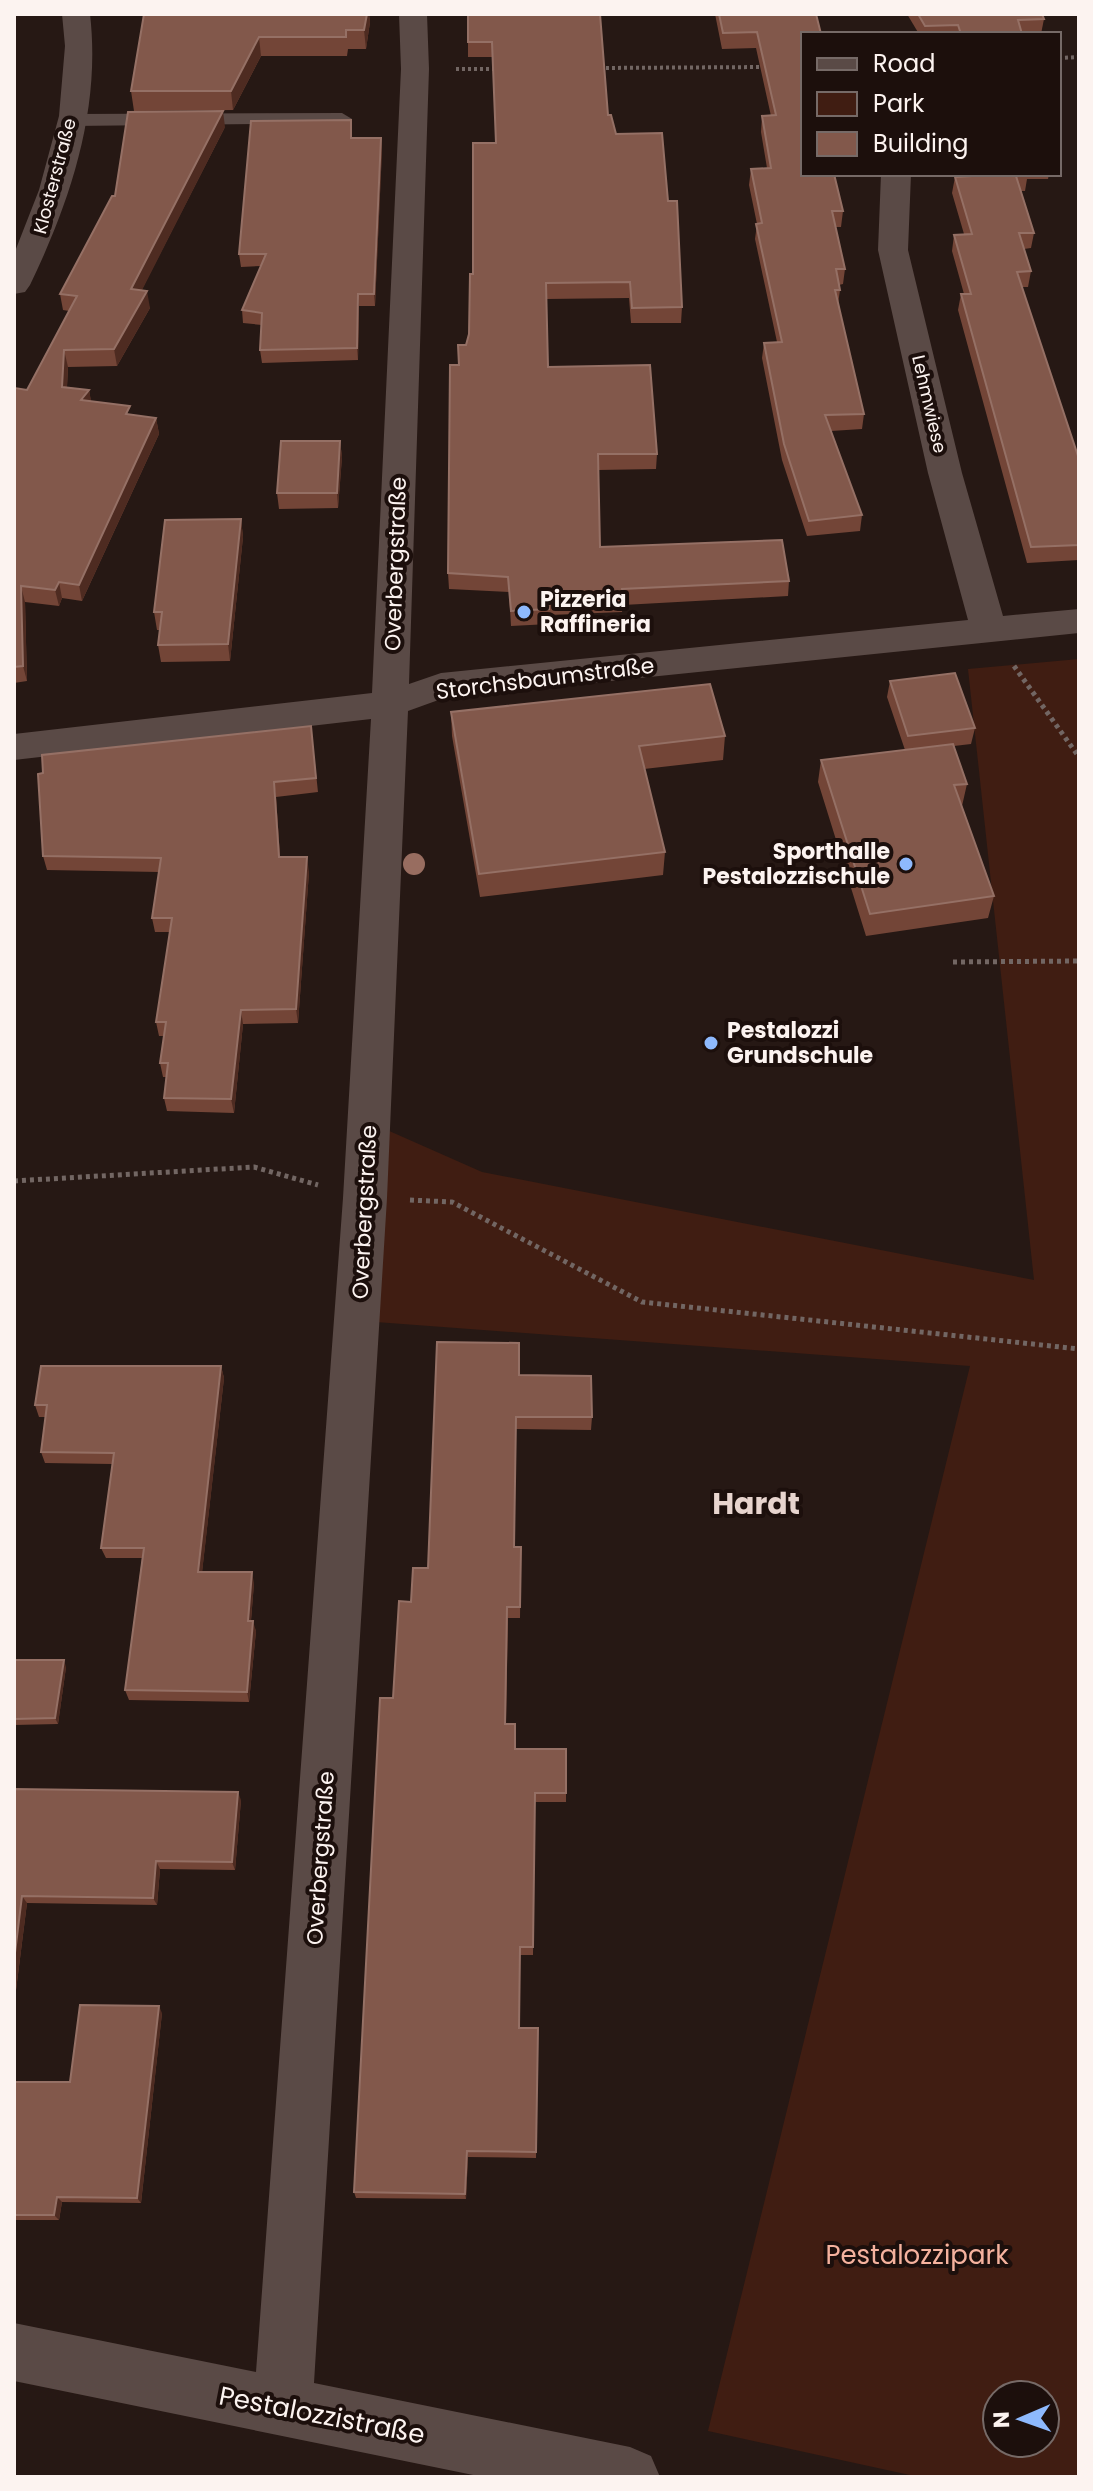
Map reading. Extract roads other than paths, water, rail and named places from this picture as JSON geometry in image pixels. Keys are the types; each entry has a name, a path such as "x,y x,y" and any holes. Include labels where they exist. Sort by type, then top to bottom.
{"street":[{"name":"Klosterstraße","path":"14,285 37,243 67,149 78,46 76,14"},
{"name":"Overbergstraße","path":"283,2407 365,1198 390,704 415,69 413,14"},
{"name":"Lehmwiese","path":"896,176 893,250 945,473 989,630"},
{"name":"Storchsbaumstraße","path":"14,747 390,704 441,686 1079,621"},
{"name":"Pestalozzistraße","path":"14,2352 630,2477"}],"lane":[{"path":"72,120 342,119"}],"place":[{"name":"Pizzeria Raffineria","path":"524,612"},
{"name":"Sporthalle Pestalozzischule","path":"906,864"},
{"name":"Pestalozzi Grundschule","path":"711,1043"}],"district":[{"name":"Hardt","path":"756,1504"}],"park label":[{"name":"Pestalozzipark","path":"917,2255"}]}
